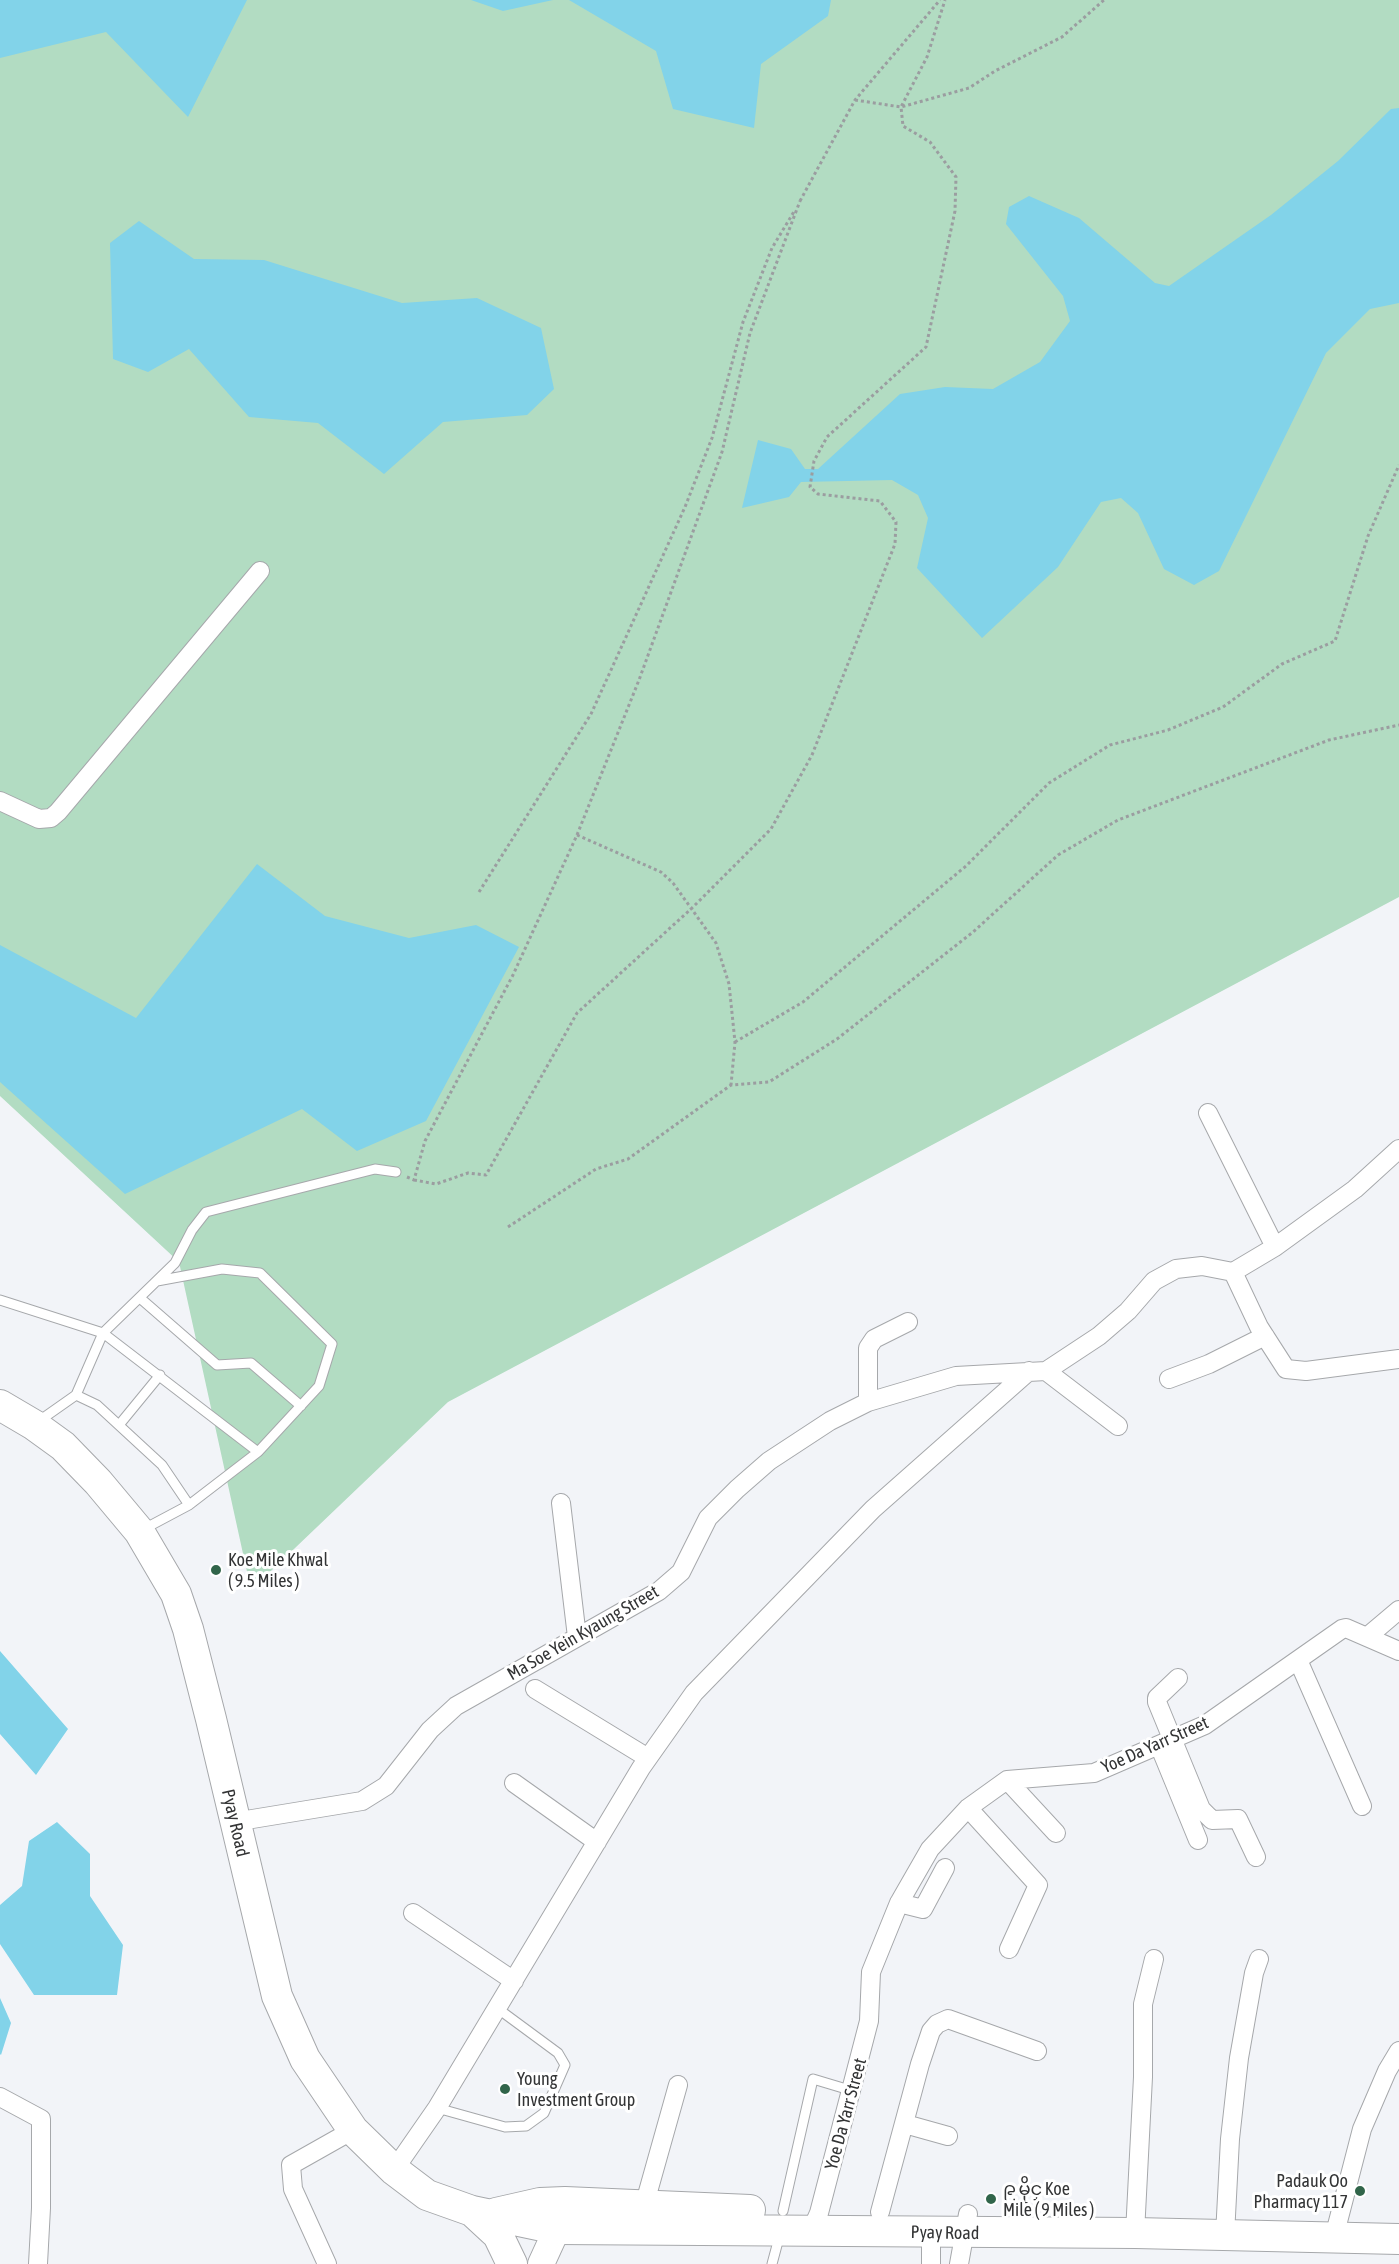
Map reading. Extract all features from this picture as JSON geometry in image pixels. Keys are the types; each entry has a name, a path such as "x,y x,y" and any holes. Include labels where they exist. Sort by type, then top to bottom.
{"highway":[{"name":"Pyay Road","path":"0,1405 34,1425 84,1467 126,1512 140,1531 176,1594 188,1629 277,1996 305,2059 353,2130 394,2170 427,2195 536,2227 561,2216 644,2206 931,2232 967,2224"},
{"path":"477,2211 498,2235 512,2264"},
{"name":"Pyay Road","path":"561,2216 798,2221 880,2212 967,2224 1136,2223 1337,2227 1399,2219"},
{"name":"Pyay Road","path":"1337,2227 1399,2239"}],"main road":[{"path":"541,2264 561,2216"}],"street":[{"path":"0,801 39,819 51,818 58,813 260,571"},
{"path":"1208,1113 1275,1247"},
{"path":"1399,1149 1355,1190 1275,1247 1233,1272 1265,1336 1286,1369 1306,1371 1399,1359"},
{"name":"Ma Soe Yein Kyaung Street","path":"234,1822 362,1801 387,1785 430,1730 456,1706 659,1591 681,1572 708,1518 770,1461 830,1421 868,1402 956,1376 1038,1371 1099,1336 1128,1311 1154,1281 1176,1269 1202,1266 1233,1272"},
{"path":"868,1402 868,1348 874,1339 908,1322"},
{"path":"1169,1379 1209,1364 1265,1336"},
{"path":"394,2170 437,2108 648,1758 694,1693 873,1509 1038,1371 1118,1426"},
{"path":"561,1503 577,1637"},
{"path":"1367,1637 1399,1610"},
{"name":"Yoe Da Yarr Street","path":"798,2221 853,2091 869,2021 871,1972 899,1903 930,1849 968,1808 1007,1780 1094,1773 1205,1725 1342,1629 1346,1628 1399,1651"},
{"path":"1298,1660 1362,1806"},
{"path":"1178,1678 1157,1698 1165,1742 1198,1840"},
{"path":"535,1689 648,1758"},
{"path":"1165,1742 1201,1809 1212,1820 1238,1819 1256,1857"},
{"path":"1007,1780 1056,1833"},
{"path":"514,1784 597,1842"},
{"path":"968,1808 1038,1885 1009,1950"},
{"path":"899,1903 923,1909 945,1868"},
{"path":"413,1913 514,1981"},
{"path":"1136,2223 1143,2004 1155,1959"},
{"path":"1226,2225 1230,2139 1239,2058 1254,1973 1259,1959"},
{"path":"880,2212 920,2064 931,2031 937,2024 948,2019 1037,2050"},
{"path":"1337,2227 1362,2129 1387,2071 1399,2051"},
{"path":"644,2206 678,2085"},
{"path":"0,2097 40,2119 41,2208 38,2264"},
{"path":"905,2124 948,2136"},
{"path":"327,2264 293,2189 291,2165 353,2130"},
{"path":"959,2264 967,2224"},
{"path":"931,2232 931,2264"}],"lane":[{"path":"34,1425 76,1395 103,1333 175,1263 192,1230 206,1212 375,1169 396,1172"},
{"path":"140,1531 189,1505 258,1452 319,1386 332,1344 260,1273 222,1269 157,1281"},
{"path":"140,1298 217,1365 251,1363 301,1406"},
{"path":"0,1300 103,1333 258,1452"},
{"path":"119,1425 160,1375"},
{"path":"76,1395 97,1405 162,1465 189,1505"},
{"path":"437,2108 505,2127 526,2126 544,2113 565,2065 558,2053 497,2008"},
{"path":"772,2264 798,2221 813,2079 853,2091"}],"path":[{"path":"479,892 591,714 685,507 712,438 744,322 772,248 855,100 943,0"},
{"path":"396,1172 414,1180 436,1184 468,1173 486,1175 577,1013 693,908 771,829 812,754 895,544 896,522 880,501 818,494 810,487 814,461 827,437 926,347 955,211 956,177 930,142 903,126 901,107 927,57 943,0"},
{"path":"855,100 901,107 969,88 995,71 1062,37 1104,0"},
{"path":"414,1180 425,1141 513,975 577,835 639,680 722,452 750,333 800,201"},
{"path":"735,1042 804,1002 966,866 1048,783 1110,745 1168,730 1223,707 1282,664 1335,641 1368,536 1399,465"},
{"path":"508,1227 596,1169 628,1159 731,1086 769,1082 837,1039 973,932 1058,855 1118,820 1329,740 1399,725"},
{"path":"577,835 661,872 693,908 716,943 724,963 735,1042 731,1086"}],"green space":[{"path":"0,0 1399,0 1399,897 448,1402 251,1590 179,1262 0,1096"}],"water":[{"path":"0,0 247,0 188,117 106,32 0,58"},
{"path":"471,0 553,0 503,11"},
{"path":"569,0 831,0 828,16 761,64 754,128 673,109 656,51"},
{"path":"1399,108 1399,303 1370,309 1326,353 1219,571 1194,585 1164,569 1138,513 1121,498 1101,502 1058,567 982,638 917,568 928,518 918,495 892,480 801,482 789,497 742,508 758,440 791,449 805,469 818,469 900,394 945,387 993,389 1040,362 1070,321 1063,296 1006,224 1009,207 1029,196 1079,218 1155,283 1169,286 1271,215 1338,161 1391,109"},
{"path":"139,221 194,259 264,260 402,303 477,298 541,328 554,389 527,415 443,422 384,474 318,423 249,417 189,349 148,372 113,359 110,243"},
{"path":"257,864 325,916 409,938 476,925 519,947 426,1121 357,1151 302,1109 125,1194 0,1082 0,945 136,1018"},
{"path":"0,1651 68,1729 36,1775 0,1734"},
{"path":"57,1822 90,1854 90,1896 123,1945 117,1995 34,1995 0,1944 0,1905 22,1886 29,1841"},
{"path":"0,1998 11,2023 1,2055 0,2054"}],"place":[{"name":"Koe Mile Khwal ( 9.5 Miles )","path":"216,1570"},
{"name":"Young Investment Group","path":"505,2089"},
{"name":"Padauk Oo Pharmacy 117","path":"1360,2191"},
{"name":"၉ မိုင္ Koe Mile ( 9 Miles )","path":"991,2199"}]}
